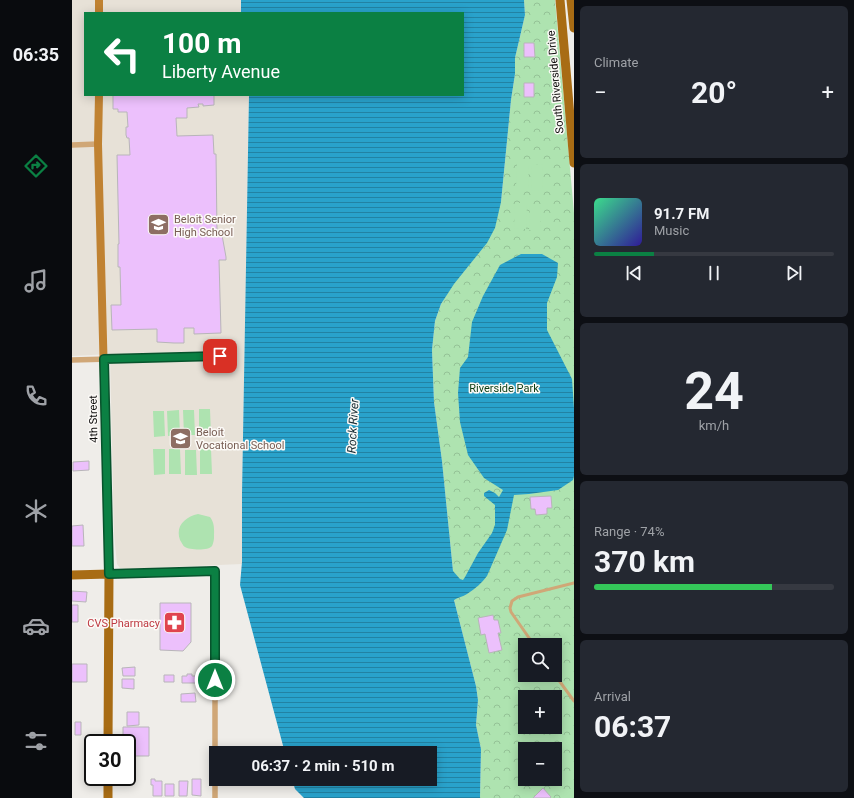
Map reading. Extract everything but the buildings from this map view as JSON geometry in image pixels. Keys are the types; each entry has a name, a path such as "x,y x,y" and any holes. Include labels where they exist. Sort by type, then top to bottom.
{"main road":[{"name":"South Riverside Drive","path":"560,0 574,163"},
{"path":"571,0 574,28"},
{"path":"72,575 109,574"},
{"name":"4th Street","path":"108,734 109,574"},
{"path":"108,786 108,798"}],"street":[{"path":"99,0 99,12"},
{"name":"4th Street","path":"98,96 109,574"},
{"path":"72,145 98,144"},
{"path":"72,360 220,356"},
{"path":"109,574 215,571 215,798"}],"lane":[{"path":"529,638 511,612 510,608 512,601 518,597 574,583"},
{"path":"560,682 574,700"}],"shaded area":[{"name":"Beloit Senior High School","path":"72,0 241,0 241,12 84,12 84,96 249,96 242,564 120,568 117,564 114,534 110,354 72,356"}],"green space":[{"name":"Riverside Park","path":"524,0 555,0 574,213 574,798 480,798 481,749 476,725 478,700 476,686 454,600 453,571 442,461 434,402 432,350 435,321 441,304 501,202 515,74 515,58 525,15"},
{"path":"517,164 529,164 528,190 516,190"},
{"path":"532,164 543,165 542,191 531,190"},
{"path":"515,203 527,203 526,229 514,228"},
{"path":"530,204 541,204 540,230 529,230"},
{"path":"199,409 210,409 211,435 199,435"},
{"path":"179,410 180,435 168,436 167,411"},
{"path":"183,410 194,410 195,435 184,435"},
{"path":"153,411 164,411 165,436 154,437"},
{"path":"153,449 165,449 165,474 154,475"},
{"path":"169,449 180,449 181,474 169,474"},
{"path":"200,449 211,449 212,474 200,474"},
{"path":"185,450 196,450 197,475 185,475"},
{"path":"198,514 210,517 212,520 214,539 212,546 207,549 199,550 187,548 180,540 179,530 182,523 189,517"}],"water":[{"name":"Rock River","path":"241,0 524,0 525,15 515,58 515,74 501,202 495,228 487,243 454,284 441,304 435,321 432,350 434,402 442,461 453,571 460,579 463,580 478,553 492,533 495,525 495,505 484,496 484,493 489,490 499,497 503,490 484,478 468,455 460,422 458,393 460,368 468,357 472,322 483,296 500,265 521,254 542,254 558,263 557,277 547,303 547,330 572,379 574,409 573,480 558,490 514,495 507,530 487,576 473,590 454,600 476,686 478,700 476,725 481,749 480,798 304,798 295,789 294,786 437,786 437,746 283,746 240,585 242,562 249,96 464,96 464,12 241,12"}],"place":[{"name":"Beloit Senior High School","path":"159,225"},
{"name":"Beloit Vocational School","path":"181,438"},
{"name":"CVS Pharmacy","path":"175,623"}],"route":[{"path":"215,680 215,571 109,574 104,359 220,356"}]}
